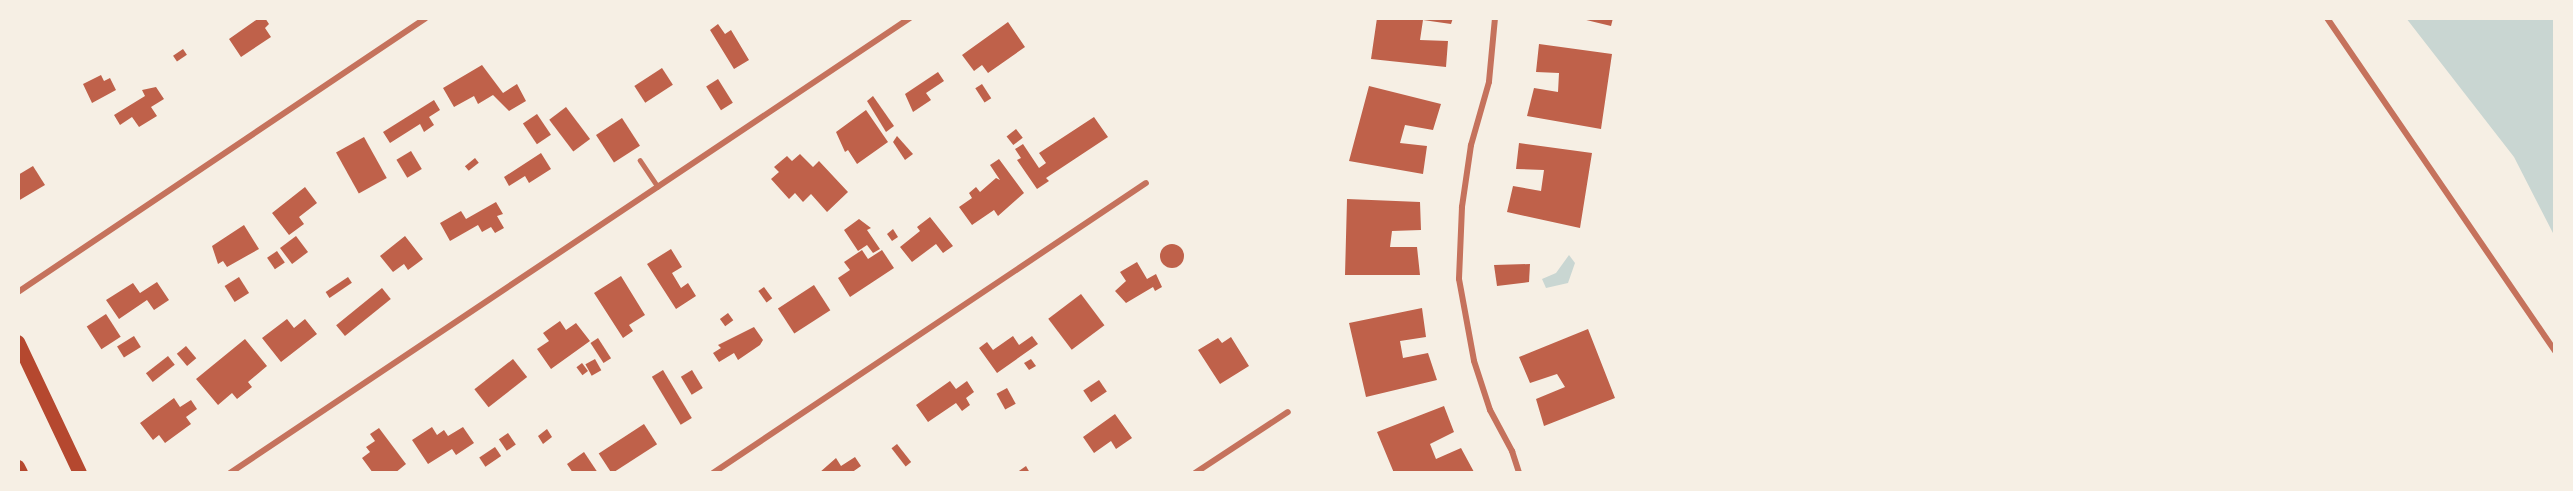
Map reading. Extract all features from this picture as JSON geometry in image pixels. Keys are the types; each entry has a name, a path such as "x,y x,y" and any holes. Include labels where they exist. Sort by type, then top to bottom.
{"main road":[{"path":"18,342 80,473"},
{"path":"18,467 21,473"}],"street":[{"path":"18,292 426,18"},
{"path":"230,473 910,18"},
{"path":"1495,18 1489,82 1471,145 1462,207 1459,279 1474,361 1490,410 1512,450 1519,473"},
{"path":"2327,18 2555,351"},
{"path":"713,473 1146,183"},
{"path":"1195,473 1288,412"}],"lane":[{"path":"640,160 658,187"}],"shaded area":[{"path":"2406,18 2555,18 2555,237 2514,157"},
{"path":"1569,255 1575,263 1568,283 1546,288 1542,279 1556,273"}],"building":[{"path":"259,18 265,18 269,24 265,28 271,37 241,57 229,39"},
{"path":"1377,18 1453,18 1451,24 1423,20 1420,40 1448,41 1446,67 1371,59"},
{"path":"1578,18 1613,18 1611,26"},
{"path":"1008,22 1025,47 988,73 982,65 974,71 962,55"},
{"path":"718,24 725,34 731,30 749,60 734,69 710,30"},
{"path":"1539,44 1612,54 1601,129 1527,116 1534,88 1558,92 1559,73 1536,72"},
{"path":"183,49 187,55 177,62 173,56"},
{"path":"482,65 503,93 517,84 526,101 509,111 493,95 478,104 474,96 454,107 443,88"},
{"path":"662,68 673,85 645,103 634,86"},
{"path":"938,72 944,81 926,93 931,100 913,112 905,94"},
{"path":"101,75 104,81 110,78 116,90 92,103 83,84"},
{"path":"718,79 733,103 721,110 706,86"},
{"path":"982,84 991,98 985,103 975,88"},
{"path":"1369,86 1441,104 1433,130 1405,125 1400,143 1427,146 1423,174 1349,161"},
{"path":"156,87 164,99 151,107 157,116 139,127 132,117 120,125 114,115 145,96 142,90"},
{"path":"873,96 894,126 886,132 867,101"},
{"path":"434,100 440,110 429,117 434,125 424,132 420,124 390,143 383,132"},
{"path":"566,107 590,139 573,152 549,120"},
{"path":"866,110 888,142 857,164 848,150 845,152 836,132"},
{"path":"537,114 551,135 537,144 523,124"},
{"path":"1094,117 1108,137 1046,178 1049,181 1037,189 1017,160 1021,158 1015,149 1023,144 1039,168 1046,163 1039,153"},
{"path":"622,118 640,146 614,163 596,135"},
{"path":"1016,129 1023,138 1013,145 1007,136"},
{"path":"897,136 913,154 905,160 893,142"},
{"path":"364,137 387,178 359,194 336,153"},
{"path":"1519,143 1592,153 1580,228 1507,212 1513,186 1541,191 1544,170 1516,169"},
{"path":"411,151 422,169 407,178 396,160"},
{"path":"541,153 551,169 529,183 525,176 509,186 504,177"},
{"path":"800,154 813,167 819,161 848,192 827,212 811,194 803,202 795,193 789,199 771,179 779,172 774,167 787,156 792,161"},
{"path":"475,158 479,163 469,171 465,166"},
{"path":"999,159 1024,193 998,216 994,210 972,225 959,207 972,198 969,193 976,187 980,192 996,178 1000,180 990,165"},
{"path":"33,166 45,185 18,201 18,175"},
{"path":"305,187 317,203 299,217 304,224 289,235 272,213"},
{"path":"1347,199 1420,202 1421,230 1392,231 1390,247 1417,247 1420,275 1345,275"},
{"path":"496,202 503,214 497,216 504,228 495,233 491,227 482,232 478,225 450,241 440,223 461,211 466,219"},
{"path":"930,217 953,246 943,253 936,244 912,262 900,247 920,231 917,227"},
{"path":"859,219 871,228 867,230 880,249 873,253 867,245 858,251 844,230"},
{"path":"244,225 259,249 227,267 223,261 218,264 212,246"},
{"path":"893,229 898,237 892,241 887,234"},
{"path":"296,236 308,252 292,264 280,248"},
{"path":"405,236 423,259 408,270 404,264 393,272 380,256"},
{"path":"1172,244 1181,247 1184,256 1181,265 1172,268 1163,265 1160,256 1163,247"},
{"path":"671,249 682,267 672,273 681,288 688,283 696,296 676,309 647,264"},
{"path":"862,250 868,259 882,250 894,268 850,297 838,278 850,270 844,262"},
{"path":"277,251 285,263 275,269 267,258"},
{"path":"1137,262 1147,279 1156,274 1162,287 1155,291 1153,287 1126,303 1115,291 1126,281 1120,272"},
{"path":"1530,264 1529,282 1497,286 1494,265"},
{"path":"621,276 645,315 629,325 633,331 623,338 594,293"},
{"path":"239,277 249,293 235,302 225,286"},
{"path":"348,277 352,283 330,298 326,292"},
{"path":"157,282 169,300 154,310 147,300 119,319 106,300 133,283 140,293"},
{"path":"814,285 830,310 794,334 778,308"},
{"path":"764,287 772,298 767,302 758,291"},
{"path":"382,288 391,299 345,336 336,325"},
{"path":"1081,294 1104,325 1072,350 1048,319"},
{"path":"1422,308 1426,337 1400,341 1403,358 1428,353 1437,380 1366,397 1349,323"},
{"path":"728,313 733,320 725,326 720,319"},
{"path":"106,314 121,337 101,349 87,327"},
{"path":"287,319 294,328 305,319 317,334 281,362 262,338"},
{"path":"560,321 566,330 576,323 590,341 551,369 537,349 549,341 543,333"},
{"path":"754,327 763,340 760,345 738,360 734,353 719,362 713,353 721,348 718,345"},
{"path":"1588,329 1615,398 1544,426 1536,399 1565,387 1557,374 1530,383 1519,357"},
{"path":"134,336 141,347 124,358 117,347"},
{"path":"1013,336 1019,345 1032,336 1038,344 997,373 979,348 987,342 993,350"},
{"path":"1231,337 1249,366 1220,384 1198,350 1218,338 1222,343"},
{"path":"598,338 611,358 604,363 590,343"},
{"path":"245,339 267,366 248,382 252,387 237,399 232,393 218,405 196,379"},
{"path":"186,346 196,358 187,366 177,354"},
{"path":"168,356 175,365 153,382 146,373"},
{"path":"513,359 527,377 489,407 474,389"},
{"path":"595,359 601,370 592,376 585,364"},
{"path":"1031,359 1036,366 1029,370 1024,363"},
{"path":"582,363 588,371 582,375 576,367"},
{"path":"663,370 692,418 681,425 652,377"},
{"path":"692,370 703,388 692,395 681,377"},
{"path":"1099,380 1107,392 1091,402 1083,391"},
{"path":"950,381 956,389 967,381 974,392 966,398 970,405 962,411 956,403 928,422 916,405"},
{"path":"1007,388 1016,404 1005,410 997,394"},
{"path":"174,398 180,407 191,400 197,409 186,417 191,424 165,443 159,435 153,440 140,423"},
{"path":"1444,406 1454,432 1430,444 1436,459 1461,448 1474,472 1394,473 1377,432"},
{"path":"1115,414 1132,438 1116,449 1111,441 1094,453 1083,437"},
{"path":"644,424 657,444 613,473 599,453"},
{"path":"432,427 437,435 444,430 448,436 463,427 474,443 456,455 452,449 428,464 412,440"},
{"path":"379,428 406,464 395,473 373,473 362,458 370,452 366,447 375,441 370,434"},
{"path":"547,429 552,437 543,444 538,436"},
{"path":"508,433 516,445 507,451 499,439"},
{"path":"897,444 911,462 906,466 891,448"},
{"path":"495,447 501,456 485,467 479,458"},
{"path":"584,452 598,473 573,473 567,464"},
{"path":"855,457 861,466 851,473 819,473 836,458 841,466"},
{"path":"1026,466 1030,473 1016,473"}]}
